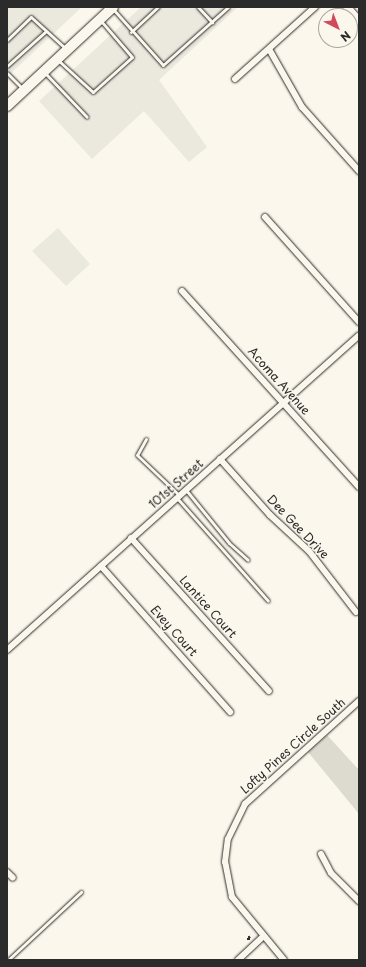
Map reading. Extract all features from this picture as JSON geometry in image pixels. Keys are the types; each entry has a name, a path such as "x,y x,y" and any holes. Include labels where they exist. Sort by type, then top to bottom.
{"main road":[{"path":"7,106 113,8"}],"street":[{"path":"235,79 315,7"},
{"path":"347,7 359,21"},
{"path":"269,49 302,107 359,171"},
{"path":"265,217 359,322"},
{"name":"Acoma Avenue","path":"182,291 359,486"},
{"name":"101st Street","path":"7,650 359,335"},
{"name":"Dee Gee Drive","path":"220,459 270,515 308,551 356,612"},
{"name":"Lantice Court","path":"131,538 269,691"},
{"name":"Evey Court","path":"101,566 230,712"},
{"name":"Lofty Pines Circle South","path":"284,960 263,937 230,892 225,854 234,821 254,795 359,701"},
{"path":"321,854 330,873 359,901"},
{"path":"7,872 13,878"},
{"path":"238,960 263,937"}],"lane":[{"path":"131,32 158,7"},
{"path":"198,7 212,22"},
{"path":"113,8 131,32 163,65 228,7"},
{"path":"7,40 31,17 67,50"},
{"path":"57,59 94,92 132,57 100,20"},
{"path":"7,66 46,31"},
{"path":"44,71 88,117"},
{"path":"7,73 24,90"},
{"path":"146,439 137,455 178,496 268,601"},
{"path":"186,490 229,543 248,560"},
{"path":"8,960 81,892"}],"path":[{"path":"246,939 250,939 247,935"}],"shaded area":[{"path":"7,7 82,7 7,77"},
{"path":"141,7 238,7 159,80 207,147 189,162 144,111 92,159 39,101"},
{"path":"58,228 90,264 66,286 32,251"},
{"path":"327,735 359,770 359,814 308,752"}]}
